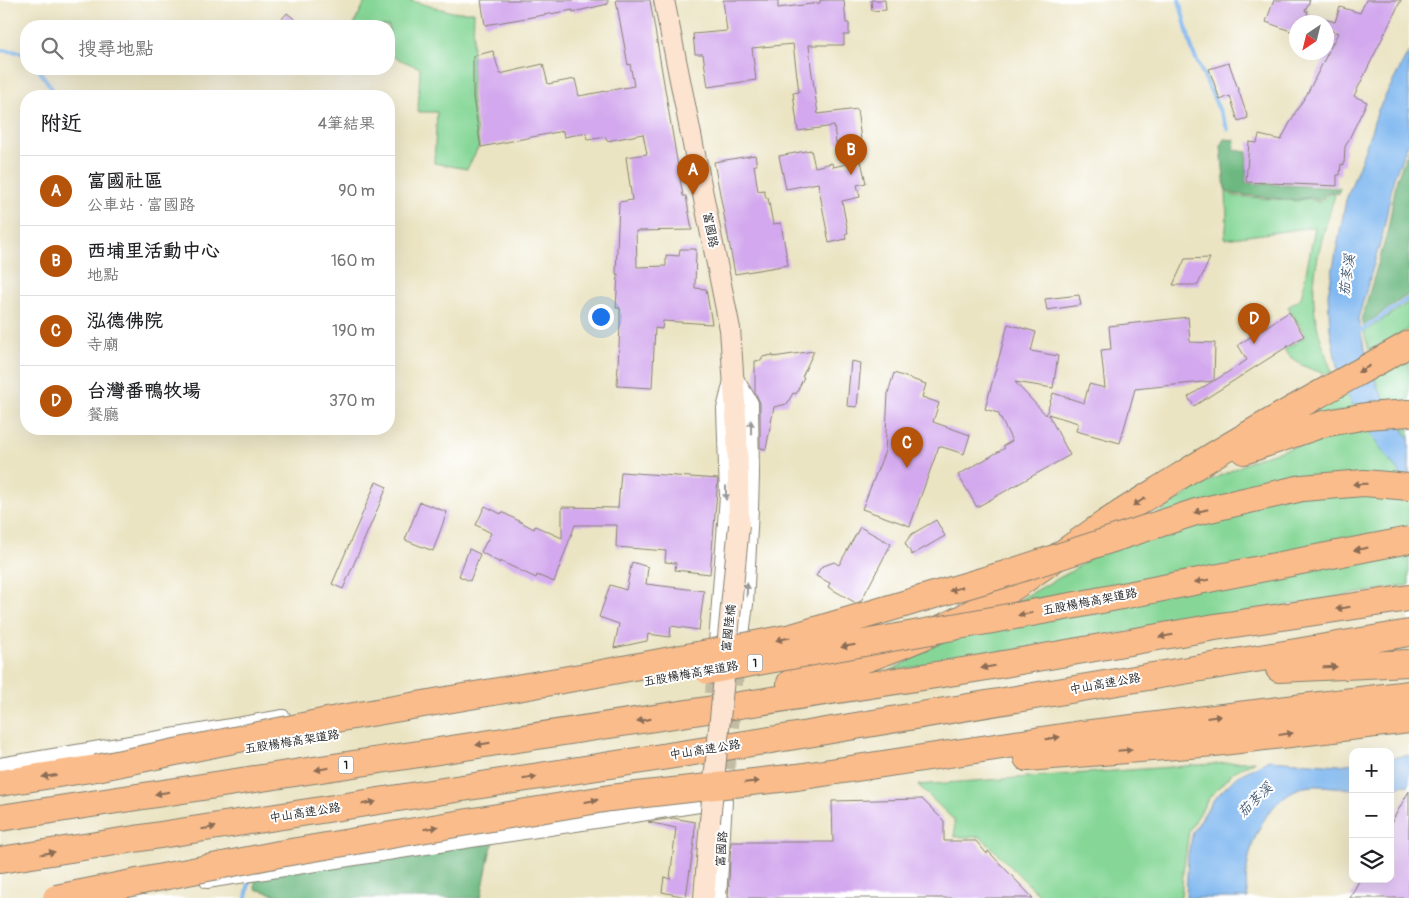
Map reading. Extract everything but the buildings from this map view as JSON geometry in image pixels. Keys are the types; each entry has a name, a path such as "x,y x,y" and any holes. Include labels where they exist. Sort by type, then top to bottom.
{"highway":[{"path":"692,712 854,664 898,648 955,621 1015,587 1104,524 1180,476 1302,403 1408,344"},
{"path":"1180,476 1236,453 1323,424 1366,416 1409,413"},
{"path":"97,768 342,718 586,676 792,637 1002,575 1196,512 1302,488 1364,483 1409,487"},
{"name":"五股楊梅高架道路","path":"0,783 97,768 221,753 588,693 1076,605 1409,540"},
{"name":"1","path":"0,818 975,669 1221,626 1409,598"},
{"name":"中山高速公路","path":"0,860 796,736 1409,633"},
{"path":"796,736 1165,687 1284,668 1409,663"},
{"path":"797,777 1075,735 1409,694"},
{"path":"56,898 279,854 610,798 797,777 1214,743 1409,720"}],"street":[{"name":"富國路","path":"664,0 730,329 739,480 739,525"},
{"name":"富國路","path":"733,373 751,402 752,475 746,604 737,673"},
{"name":"富國路","path":"713,677 727,496 724,409 733,373"},
{"name":"富國陸橋","path":"708,812 739,525"},
{"path":"0,766 438,692 716,642 741,640"},
{"name":"富國路","path":"696,898 708,812 725,801 719,898"},
{"name":"富國路","path":"705,892 708,812"},
{"path":"98,898 708,812"}],"green space":[{"path":"366,0 409,0 452,12 474,12 471,98 479,146 467,169 434,163 437,112 418,112 420,68 395,58 395,20 356,20"},
{"path":"1225,139 1235,140 1234,150 1247,152 1246,183 1340,188 1338,194 1329,191 1319,201 1310,197 1296,200 1234,194 1225,189 1221,146"},
{"path":"1409,150 1409,294 1363,326 1361,320 1387,234 1397,178"},
{"path":"1226,191 1234,196 1296,201 1309,198 1319,203 1330,192 1335,195 1318,257 1314,288 1317,326 1332,372 1326,374 1308,368 1293,359 1284,350 1306,336 1288,307 1301,298 1315,227 1225,239 1227,217"},
{"path":"1409,302 1409,329 1369,351 1364,332"},
{"path":"1409,358 1409,403 1303,417"},
{"path":"1409,428 1409,585 890,671 1070,572 1197,487 1257,458 1351,432"},
{"path":"1255,761 1233,772 1209,798 1189,831 1181,898 1042,898 981,837 955,837 954,820 918,785"},
{"path":"502,822 490,852 481,898 287,898 255,889 255,848"}],"water":[{"name":"茄苳溪","path":"1409,51 1409,142 1394,177 1383,233 1358,319 1364,346 1378,388 1409,439 1409,490 1351,401 1337,367 1330,329 1328,294 1346,200 1378,110"},
{"path":"1409,755 1409,785 1394,787 1394,757"},
{"name":"茄苳溪","path":"1269,760 1339,765 1349,764 1349,789 1309,786 1295,790 1272,809 1255,837 1250,852 1246,884 1248,898 1186,898 1188,855 1193,832 1213,800 1236,777"}],"waterway":[{"path":"1179,0 1192,50 1228,129"},
{"path":"0,50 20,52"},
{"path":"42,75 52,90"},
{"path":"1361,331 1409,298"},
{"path":"246,898 249,882"}],"tunnel":[{"path":"726,790 737,673"},
{"path":"711,714 713,677"}],"place":[{"name":"西埔里活動中心","path":"851,175"},
{"name":"富國社區","path":"693,195"},
{"name":"台灣番鴨牧場","path":"1254,344"},
{"name":"泓德佛院","path":"907,468"}]}
